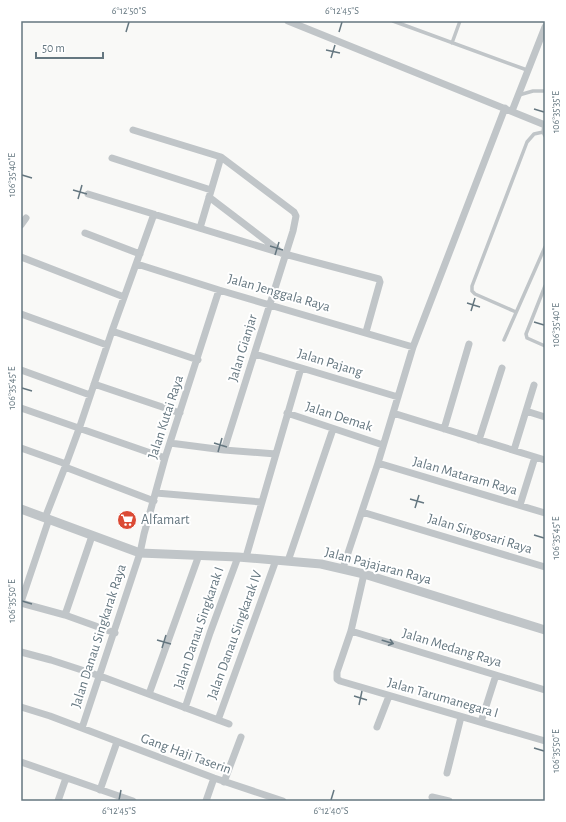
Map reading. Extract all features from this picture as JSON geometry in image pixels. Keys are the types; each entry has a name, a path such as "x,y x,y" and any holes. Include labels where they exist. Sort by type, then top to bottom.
{"street":[{"path":"288,21 440,84 508,110 544,129"},
{"path":"343,568 378,463 413,347 425,314 508,110 518,95 545,26"},
{"name":"Jalan Gianjar","path":"133,130 221,157 294,212 296,218 224,450"},
{"path":"200,228 221,157"},
{"path":"112,158 210,193 284,253"},
{"path":"88,194 284,253 379,279 380,282 366,332"},
{"path":"115,633 65,615 21,603 47,518 154,214"},
{"path":"21,225 26,218"},
{"path":"85,233 140,254"},
{"path":"21,257 124,297"},
{"name":"Jalan Jenggala Raya","path":"137,264 219,290 413,347"},
{"name":"Jalan Kutai Raya","path":"140,553 165,458 198,360 219,290"},
{"path":"21,314 107,345"},
{"path":"112,331 198,360"},
{"path":"444,428 469,344"},
{"name":"Jalan Pajang","path":"255,354 398,397"},
{"name":"Jalan Danau Singkarak I","path":"185,708 210,634 242,557 261,502 301,368"},
{"path":"479,440 502,368"},
{"path":"21,370 90,395"},
{"path":"94,384 180,413"},
{"path":"514,450 534,385"},
{"path":"21,408 165,458"},
{"path":"526,411 545,417"},
{"name":"Jalan Demak","path":"287,413 383,445"},
{"path":"393,413 545,460"},
{"path":"288,561 333,429"},
{"path":"170,443 224,450 276,454"},
{"path":"21,448 154,501"},
{"path":"520,505 536,457"},
{"name":"Jalan Mataram Raya","path":"378,463 545,513"},
{"path":"156,493 261,502"},
{"name":"Jalan Pajajaran Raya","path":"21,509 140,553 242,557 321,564 343,568 545,630"},
{"name":"Jalan Singosari Raya","path":"362,512 545,568"},
{"path":"65,615 92,536"},
{"name":"Jalan Danau Singkarak Raya","path":"82,728 115,633 140,553"},
{"path":"149,694 199,555"},
{"name":"Jalan Danau Singkarak IV","path":"218,720 276,560"},
{"path":"351,630 364,574"},
{"name":"Jalan Medang Raya","path":"351,630 545,690"},
{"name":"Jalan Tarumanegara I","path":"351,630 337,672 336,678 340,682 545,741"},
{"path":"21,652 100,676 229,724"},
{"path":"481,722 496,675"},
{"path":"377,727 389,696"},
{"name":"Gang Haji Taserin","path":"21,707 82,728 224,782 283,801"},
{"path":"447,773 461,717"},
{"path":"224,782 241,737"},
{"path":"100,790 117,742"},
{"path":"21,762 133,801"},
{"path":"58,801 66,778"},
{"path":"206,801 214,778"},
{"path":"432,797 449,801"}],"lane":[{"path":"393,21 527,70"},
{"path":"452,43 460,21"},
{"path":"518,95 545,91"},
{"path":"516,312 475,294 472,291 472,286 528,142 534,134 544,129"},
{"path":"504,340 545,247"},
{"path":"545,286 526,334 527,338 545,346"}],"place":[{"name":"Alfamart","path":"127,520"}]}
